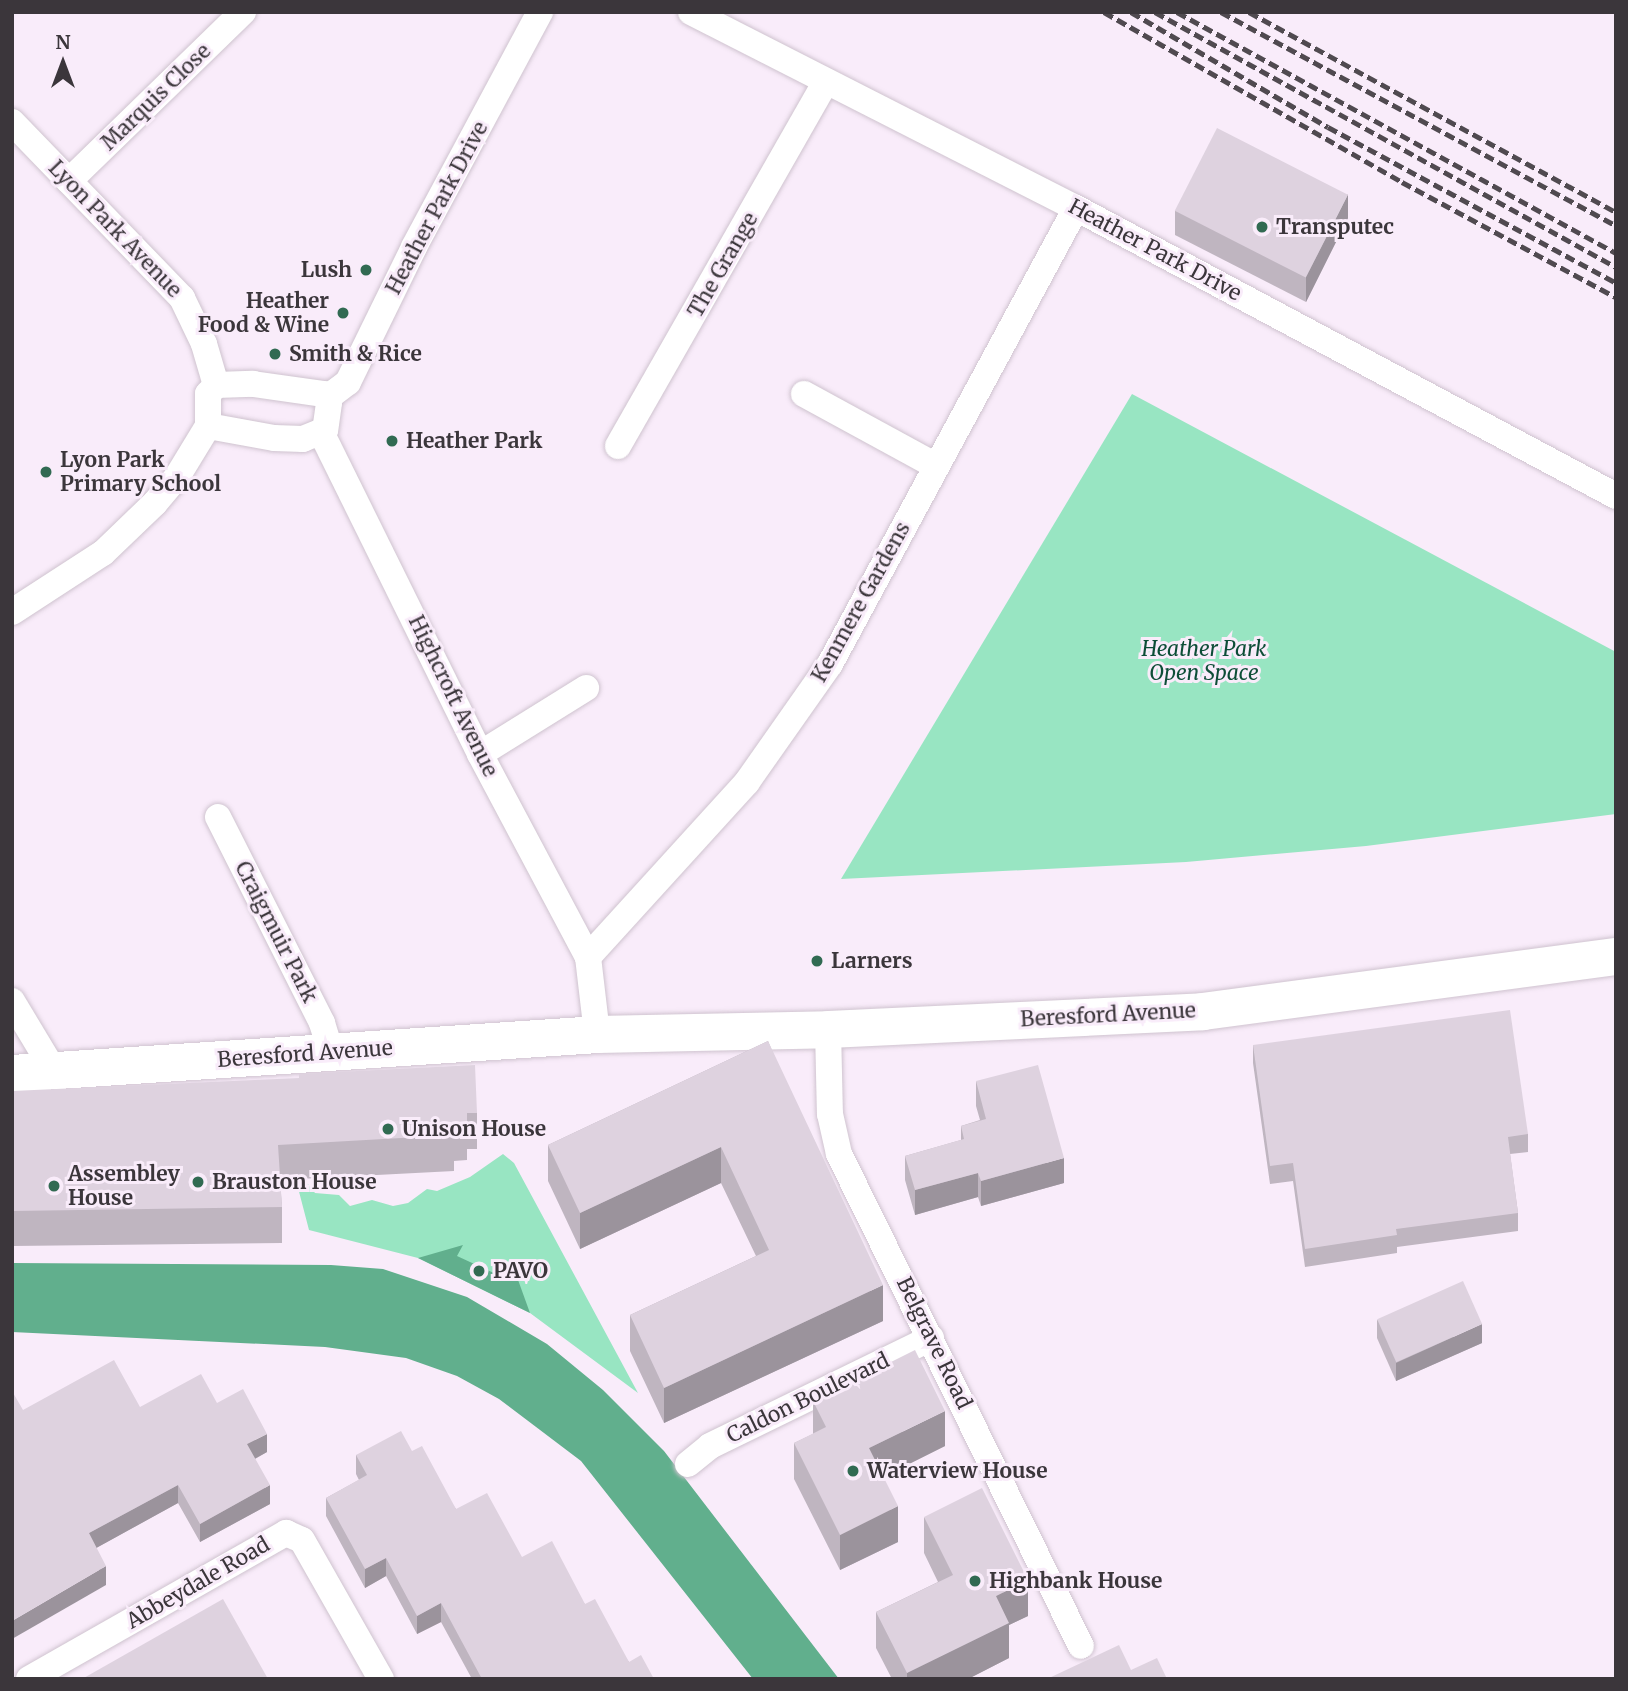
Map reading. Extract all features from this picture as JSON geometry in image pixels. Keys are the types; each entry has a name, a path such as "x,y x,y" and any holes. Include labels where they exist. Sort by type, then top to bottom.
{"street":[{"name":"Marquis Close","path":"69,181 243,12"},
{"name":"Heather Park Drive","path":"327,398 348,382 414,247 540,12"},
{"name":"Heather Park Drive","path":"691,12 1076,208 1616,495"},
{"name":"The Grange","path":"618,446 826,82"},
{"name":"Lyon Park Avenue","path":"12,122 182,298 199,332 216,385"},
{"name":"Kenmere Gardens","path":"588,957 690,849 755,772 830,664 1076,208"},
{"path":"12,612 103,553 177,477 208,426 208,394 216,385 312,389 327,398 329,417 321,432 303,439 274,438 208,426"},
{"path":"804,394 936,466"},
{"name":"Highcroft Avenue","path":"321,432 480,754 588,957"},
{"path":"480,754 586,688"},
{"name":"Craigmuir Park","path":"218,817 322,1023 330,1050"},
{"name":"Beresford Avenue","path":"12,1073 597,1034 828,1030 1203,1011 1616,956"},
{"path":"588,957 597,1034"},
{"path":"12,1001 54,1071"},
{"name":"Belgrave Road","path":"828,1030 830,1114 839,1154 1081,1646"},
{"name":"Caldon Boulevard","path":"688,1464 710,1446 931,1338"},
{"name":"Abbeydale Road","path":"29,1679 286,1533 302,1540 381,1679"}],"green space":[{"name":"Heather Park Open Space","path":"1132,394 1616,652 1616,814 1366,846 1186,862 841,879"},
{"path":"503,1154 514,1163 638,1393 530,1313 418,1258 309,1230 297,1184 307,1183 315,1193 339,1195 350,1206 372,1200 393,1206 408,1203 427,1189 437,1191 470,1177"}],"shaded area":[{"path":"463,1245 457,1256 509,1280 513,1266 530,1313 418,1258"},
{"path":"12,1263 331,1265 383,1269 467,1297 547,1344 603,1390 664,1451 839,1679 753,1679 581,1461 499,1399 457,1376 406,1358 325,1347 12,1332"}],"building":[{"name":"Transputec","path":"1217,128 1348,195 1306,278 1175,211"},
{"path":"1510,1010 1528,1134 1508,1137 1518,1213 1396,1229 1397,1235 1305,1249 1293,1163 1270,1166 1253,1045"},
{"path":"768,1041 883,1285 664,1388 630,1315 769,1250 721,1147 580,1213 548,1145"},
{"path":"475,1065 477,1113 467,1113 467,1125 453,1125 454,1135 278,1145 282,1207 12,1211 12,1091 299,1078 299,1074"},
{"path":"1038,1065 1064,1158 981,1181 978,1173 915,1190 905,1156 964,1139 961,1126 986,1119 976,1081"},
{"path":"1463,1281 1482,1324 1396,1362 1377,1319"},
{"path":"915,1350 945,1411 869,1448 898,1506 840,1535 794,1443 826,1427 813,1401"},
{"path":"114,1360 140,1407 201,1374 217,1403 243,1389 267,1434 247,1444 270,1485 200,1524 178,1485 89,1533 106,1566 12,1621 12,1391 23,1410"},
{"path":"401,1431 412,1451 422,1446 456,1509 487,1493 522,1557 552,1541 585,1604 595,1599 629,1662 641,1655 654,1679 482,1679 441,1603 417,1616 386,1558 365,1569 326,1498 367,1475 356,1455"},
{"path":"982,1488 1028,1580 996,1596 1009,1623 907,1673 876,1612 953,1575 924,1517"},
{"path":"223,1599 268,1679 82,1679"},
{"path":"1119,1645 1131,1670 1157,1658 1167,1679 1047,1679"}],"railway":[{"path":"1104,12 1402,182 1616,297"},
{"path":"1131,12 1328,127 1616,283"},
{"path":"1155,12 1616,267"},
{"path":"1177,12 1616,253"},
{"path":"1221,12 1616,226"},
{"path":"1249,12 1616,212"}],"place":[{"name":"Transputec","path":"1262,227"},
{"name":"Lush","path":"366,270"},
{"name":"Heather Food & Wine","path":"343,313"},
{"name":"Smith & Rice","path":"275,354"},
{"name":"Heather Park","path":"392,441"},
{"name":"Lyon Park Primary School","path":"46,472"},
{"name":"Larners","path":"817,961"},
{"name":"Unison House","path":"388,1129"},
{"name":"Brauston House","path":"198,1182"},
{"name":"Assembley House","path":"54,1186"},
{"name":"PAVO","path":"479,1271"},
{"name":"Waterview House","path":"853,1471"},
{"name":"Highbank House","path":"975,1581"}]}
